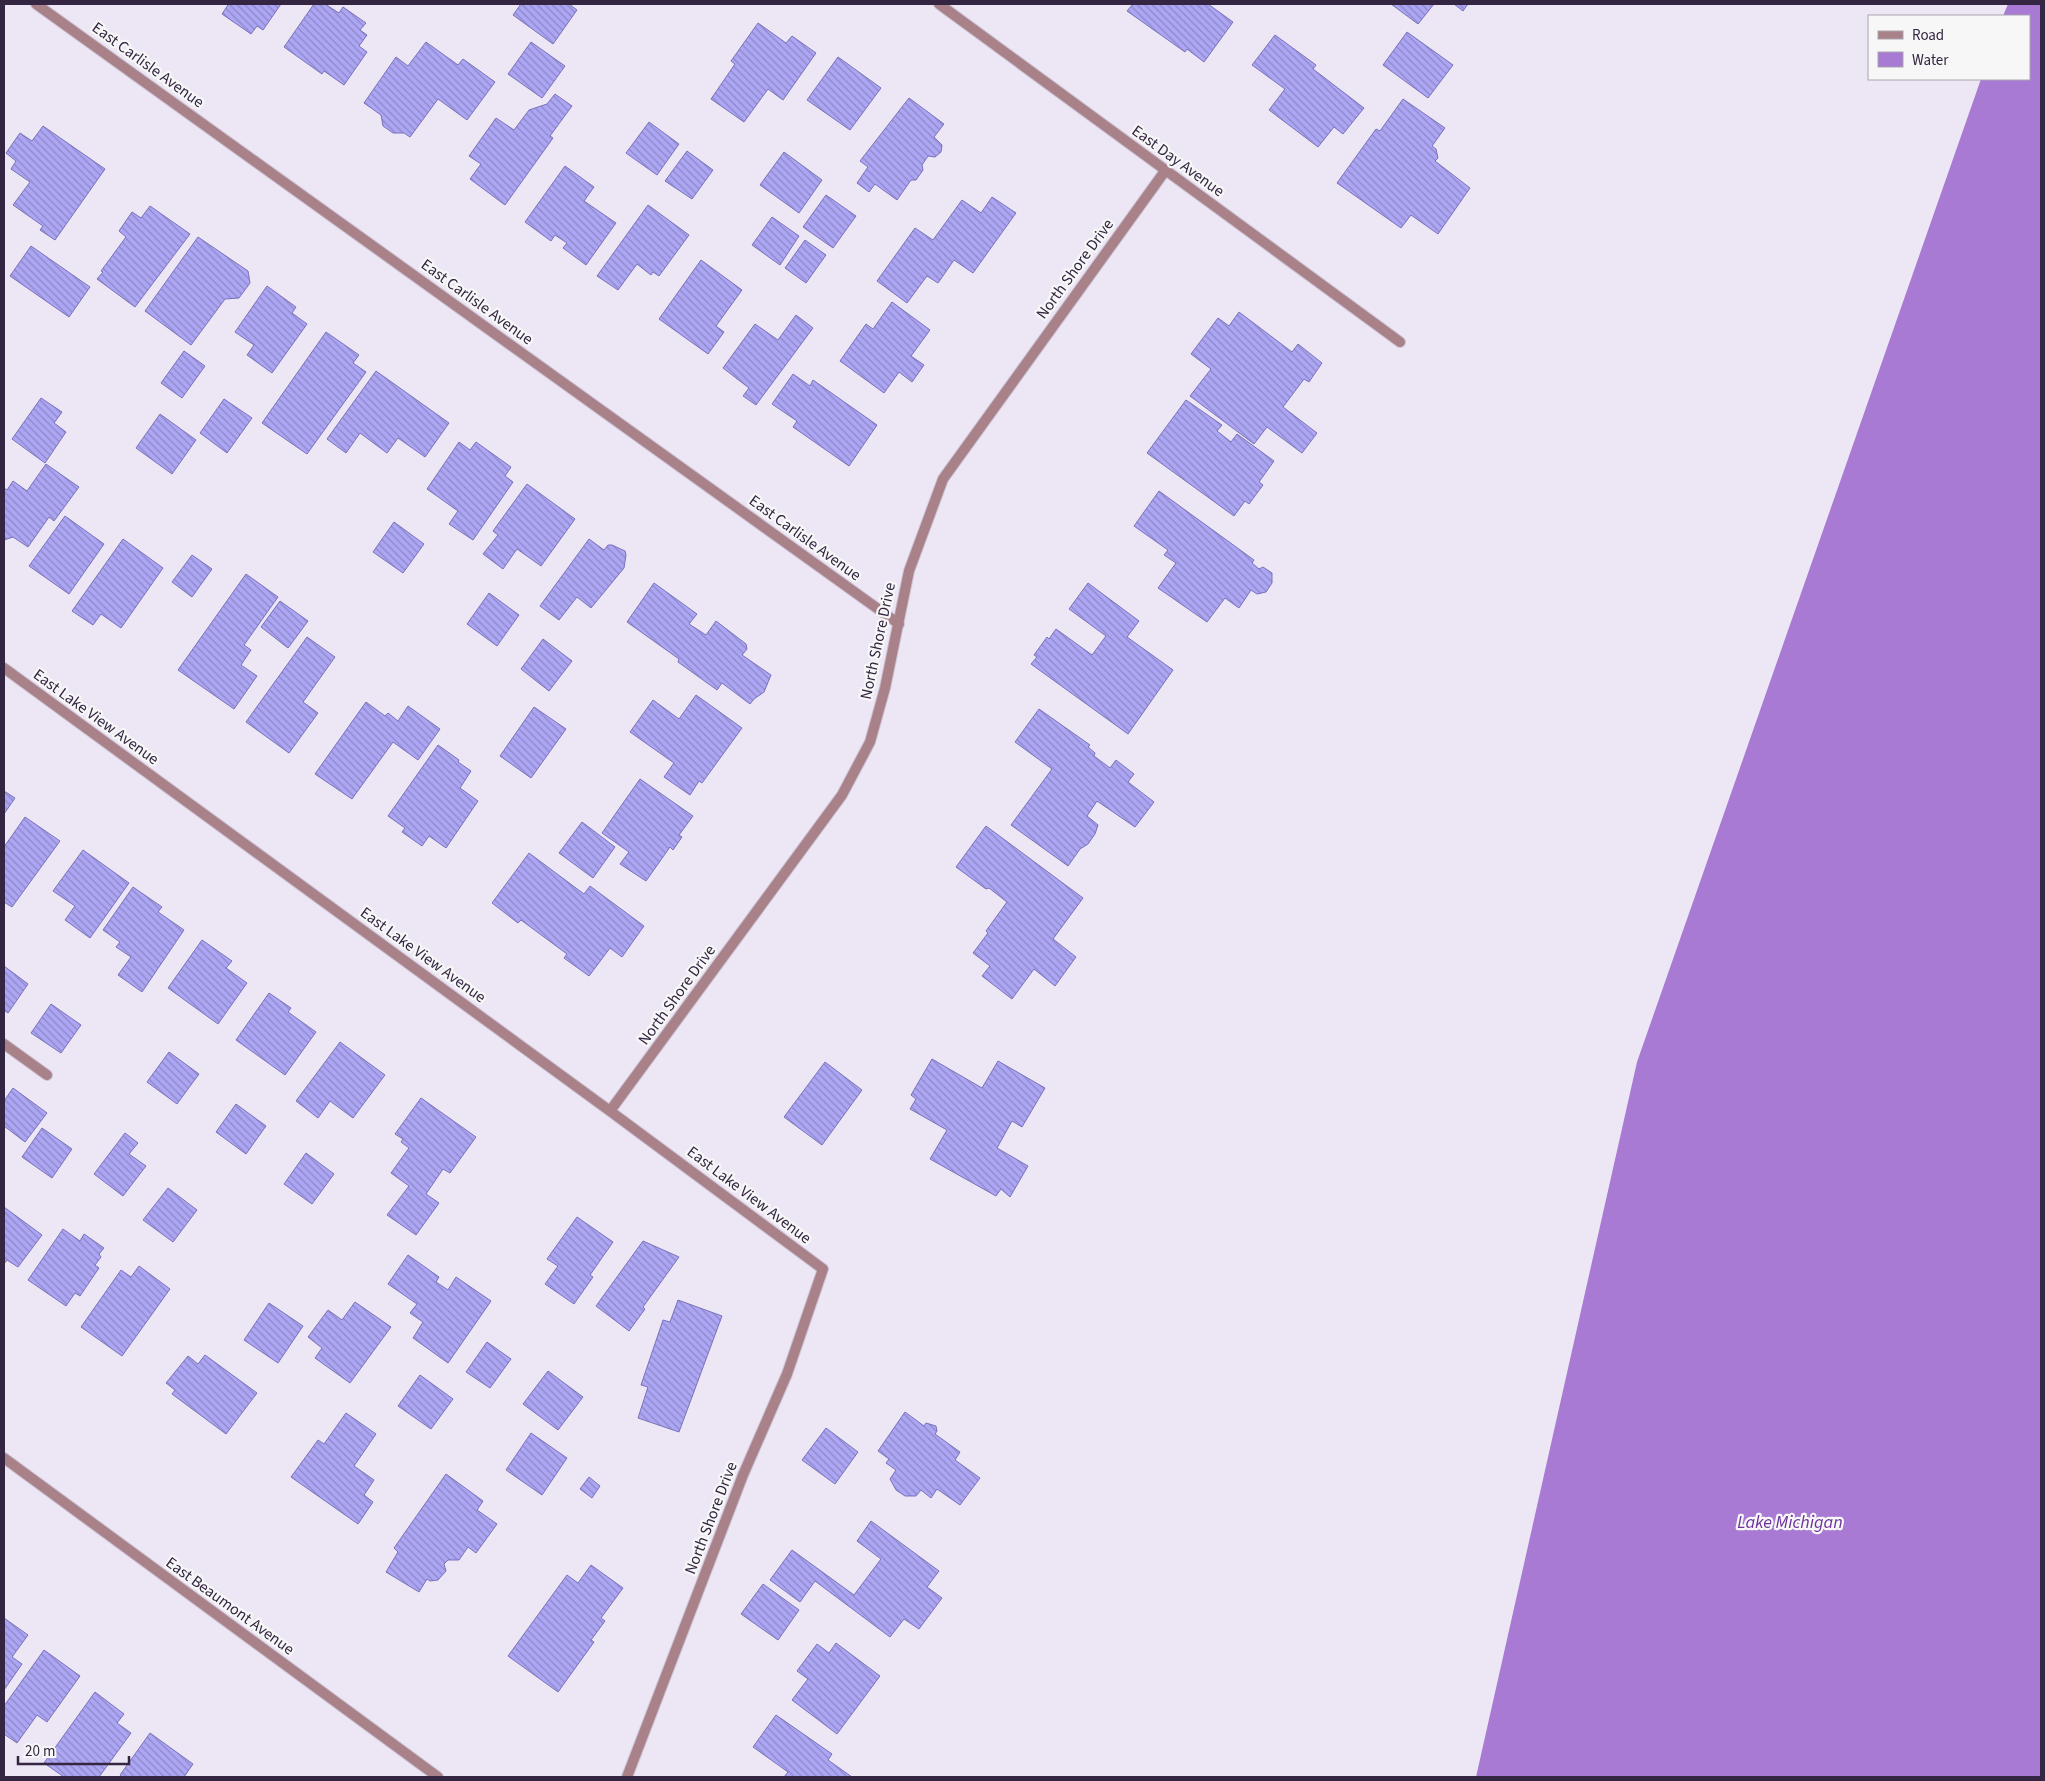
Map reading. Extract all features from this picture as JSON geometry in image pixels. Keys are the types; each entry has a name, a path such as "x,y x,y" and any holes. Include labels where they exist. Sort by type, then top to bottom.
{"street":[{"name":"East Carlisle Avenue","path":"36,4 899,624"},
{"name":"East Day Avenue","path":"939,4 1400,342"},
{"name":"North Shore Drive","path":"610,1111 842,795 870,742 885,688 909,571 943,479 1165,170"},
{"name":"East Lake View Avenue","path":"4,668 823,1269"},
{"path":"4,1044 47,1075"},
{"name":"North Shore Drive","path":"626,1777 743,1476 787,1374 823,1269"},
{"name":"East Beaumont Avenue","path":"4,1458 438,1777"}],"water":[{"name":"Lake Michigan","path":"2008,4 2041,4 2041,1777 1476,1777 1637,1062 1981,80 2030,80 2030,15 2003,15"}],"building":[{"path":"225,4 281,4 263,30 257,26 251,34 222,14 228,5"},
{"path":"314,4 325,4 339,13 343,7 366,23 360,30 367,35 359,46 367,52 344,85 324,71 322,74 284,47"},
{"path":"521,4 569,4 577,10 553,44 513,15"},
{"path":"1133,4 1208,4 1233,22 1204,62 1187,49 1185,52 1127,11"},
{"path":"1391,4 1434,4 1418,24"},
{"path":"1454,4 1468,4 1463,11"},
{"path":"758,23 786,43 792,36 816,53 783,100 768,89 744,122 711,99 735,64 731,61"},
{"path":"1407,32 1453,65 1428,98 1383,65"},
{"path":"1275,35 1316,65 1313,69 1364,108 1343,134 1334,127 1318,147 1269,110 1285,89 1252,65"},
{"path":"426,42 458,65 463,59 495,82 467,120 438,99 410,137 404,133 393,133 383,126 381,115 364,103 396,57 408,66"},
{"path":"531,42 565,66 542,98 508,74"},
{"path":"838,57 881,88 850,130 807,100"},
{"path":"555,94 572,106 550,136 553,138 505,205 470,179 481,164 469,156 496,118 514,130 529,110 547,104"},
{"path":"909,98 944,124 934,137 942,145 941,152 935,157 928,156 922,165 923,170 916,180 911,180 897,200 875,184 869,192 857,183 868,167 860,161"},
{"path":"1403,99 1445,128 1432,146 1436,149 1438,158 1435,161 1470,188 1438,234 1411,215 1401,228 1337,183 1376,129 1380,131"},
{"path":"649,122 679,144 657,175 626,153"},
{"path":"43,126 105,169 55,240 40,230 43,226 13,205 30,182 11,169 16,161 6,153 20,133 32,141"},
{"path":"687,151 713,170 692,199 665,181"},
{"path":"784,152 822,180 799,213 760,185"},
{"path":"565,166 594,187 584,201 616,223 586,265 563,248 567,243 555,235 551,241 525,222"},
{"path":"826,195 856,216 833,248 803,227"},
{"path":"992,197 1016,213 973,273 954,260 938,283 927,276 907,303 877,281 915,228 933,240 962,200 981,213"},
{"path":"648,205 689,235 659,276 653,272 651,275 637,264 618,290 597,276"},
{"path":"150,206 190,234 135,307 97,279 126,237 119,231 132,212 141,218"},
{"path":"772,217 799,236 780,265 752,245"},
{"path":"198,237 248,271 250,283 239,298 225,299 191,345 145,311"},
{"path":"805,240 826,255 806,283 785,268"},
{"path":"31,246 90,287 69,317 10,276"},
{"path":"701,260 742,290 716,326 724,332 708,354 659,319"},
{"path":"267,286 296,307 292,313 307,324 272,373 247,355 254,345 235,332"},
{"path":"892,302 930,330 911,356 924,365 912,382 899,372 884,393 840,361 866,324 873,329"},
{"path":"1239,312 1292,352 1298,344 1322,363 1309,382 1304,379 1283,407 1317,433 1302,453 1267,427 1254,444 1190,396 1211,369 1191,354 1218,318 1229,326"},
{"path":"796,315 813,328 756,405 743,396 749,388 723,368 755,324 778,340"},
{"path":"326,332 359,355 353,363 366,372 307,454 262,423"},
{"path":"184,351 205,366 182,398 161,383"},
{"path":"376,371 449,423 425,457 398,438 387,453 360,433 346,453 327,439"},
{"path":"793,374 810,386 813,380 877,425 849,466 793,427 797,421 772,404"},
{"path":"41,398 62,412 54,423 66,432 45,463 12,439"},
{"path":"224,399 252,418 227,453 200,433"},
{"path":"1186,400 1222,425 1217,431 1231,442 1237,434 1274,461 1259,482 1263,485 1249,504 1245,501 1234,516 1147,453"},
{"path":"160,414 196,440 172,474 136,448"},
{"path":"459,442 470,450 476,442 511,467 505,476 513,482 473,540 449,524 458,511 427,489"},
{"path":"46,464 79,487 54,521 49,517 28,547 13,537 4,540 4,488 7,490 13,481 27,491"},
{"path":"527,484 575,519 541,566 517,549 503,569 483,554 498,535 493,531"},
{"path":"1159,491 1254,560 1252,563 1259,569 1263,567 1272,573 1272,583 1266,592 1257,594 1251,590 1239,608 1225,598 1207,622 1158,588 1176,563 1164,555 1168,550 1134,526"},
{"path":"65,516 104,544 69,594 29,566"},
{"path":"394,522 424,544 403,573 373,552"},
{"path":"123,539 163,568 121,628 101,614 93,625 72,611"},
{"path":"589,539 604,550 608,545 612,545 625,551 624,568 591,608 577,597 559,620 540,606"},
{"path":"192,555 212,569 192,597 172,582"},
{"path":"246,574 278,597 244,645 251,650 241,665 257,676 234,709 178,670"},
{"path":"654,583 697,614 689,624 706,635 716,621 746,644 747,649 742,655 771,675 764,692 750,704 722,683 717,690 678,662 679,659 627,622"},
{"path":"1088,583 1139,621 1127,637 1173,670 1128,734 1031,664 1037,657 1034,655 1047,637 1049,639 1056,629 1092,655 1106,636 1069,609"},
{"path":"489,593 519,615 497,646 467,624"},
{"path":"280,601 308,621 288,648 261,627"},
{"path":"307,637 335,657 303,702 318,713 289,753 246,722"},
{"path":"543,639 572,661 549,691 521,669"},
{"path":"696,695 742,728 702,783 699,781 690,795 664,777 674,763 630,732 653,700 679,719"},
{"path":"366,702 385,716 388,713 398,721 408,706 440,729 418,760 393,742 352,799 315,774"},
{"path":"534,707 566,729 531,778 500,756"},
{"path":"1039,709 1090,745 1088,747 1095,753 1094,756 1110,768 1116,760 1134,774 1128,782 1154,802 1135,827 1097,801 1087,816 1098,825 1095,834 1088,844 1080,849 1068,866 1011,825 1052,769 1015,742"},
{"path":"438,745 471,771 460,788 478,801 446,848 429,836 422,846 402,832 405,828 388,816"},
{"path":"640,779 693,816 679,835 682,837 673,850 670,847 646,881 620,864 629,852 602,833"},
{"path":"4,791 15,798 4,814"},
{"path":"25,817 60,841 12,907 4,902 4,847"},
{"path":"582,822 615,847 593,878 559,853"},
{"path":"986,826 1083,898 1053,939 1076,957 1055,986 1034,969 1012,999 982,976 990,966 973,953 1007,902 956,867"},
{"path":"83,850 129,883 90,938 65,920 75,906 53,891"},
{"path":"529,853 584,894 590,886 644,926 622,957 610,948 589,976 564,958 567,954 521,920 518,923 492,903"},
{"path":"133,887 162,907 158,912 184,930 142,992 118,975 131,957 116,947 120,942 103,930"},
{"path":"202,940 232,961 226,968 247,983 218,1024 168,988"},
{"path":"4,966 28,984 8,1013 4,1010"},
{"path":"269,993 291,1008 288,1012 316,1032 285,1075 236,1040"},
{"path":"51,1004 81,1025 61,1053 31,1033"},
{"path":"340,1042 385,1075 353,1118 330,1101 318,1118 296,1101"},
{"path":"169,1052 199,1074 177,1104 147,1082"},
{"path":"932,1059 982,1088 998,1061 1045,1088 1022,1127 1012,1121 997,1148 1028,1166 1010,1197 1001,1189 996,1196 930,1159 947,1130 910,1109 916,1099 911,1095"},
{"path":"825,1062 862,1090 822,1145 784,1117"},
{"path":"13,1088 47,1113 25,1142 4,1126 4,1101"},
{"path":"421,1098 476,1137 450,1173 443,1169 426,1194 439,1203 416,1235 387,1215 409,1186 391,1173 409,1148 401,1142 403,1139 395,1134"},
{"path":"236,1104 266,1126 246,1154 216,1132"},
{"path":"42,1128 72,1149 52,1178 22,1157"},
{"path":"125,1133 138,1143 129,1154 146,1166 123,1196 94,1174"},
{"path":"306,1153 334,1174 312,1204 284,1184"},
{"path":"168,1188 197,1210 173,1242 143,1220"},
{"path":"4,1207 42,1235 18,1267 7,1260 4,1264"},
{"path":"577,1217 613,1242 590,1275 593,1277 574,1304 545,1284 558,1266 547,1259"},
{"path":"63,1229 80,1241 84,1234 104,1248 99,1254 101,1257 95,1265 99,1268 80,1296 75,1293 66,1306 28,1280"},
{"path":"643,1241 679,1257 643,1307 645,1309 629,1331 596,1306"},
{"path":"408,1255 439,1277 436,1282 448,1290 456,1277 491,1301 448,1363 413,1338 423,1322 410,1313 417,1304 388,1284"},
{"path":"139,1266 170,1289 122,1356 81,1327 121,1270 131,1277"},
{"path":"678,1300 722,1316 679,1432 638,1418 648,1387 641,1385 663,1320 670,1322"},
{"path":"355,1302 391,1327 350,1383 315,1358 322,1348 308,1337 328,1310 342,1320"},
{"path":"269,1303 303,1326 278,1363 244,1340"},
{"path":"487,1342 511,1359 490,1388 466,1372"},
{"path":"205,1355 257,1393 226,1434 172,1394 175,1390 166,1383 188,1356 198,1364"},
{"path":"548,1371 583,1397 558,1430 523,1404"},
{"path":"420,1375 453,1399 431,1429 398,1406"},
{"path":"905,1412 924,1426 926,1423 936,1426 937,1431 935,1434 960,1452 955,1460 980,1478 960,1505 937,1489 931,1498 921,1490 916,1496 905,1496 896,1490 890,1479 896,1470 886,1463 889,1459 878,1451"},
{"path":"346,1413 376,1434 354,1466 374,1480 364,1495 373,1502 358,1524 291,1477 318,1440 324,1444"},
{"path":"826,1428 858,1452 835,1484 802,1460"},
{"path":"531,1433 567,1458 542,1495 506,1470"},
{"path":"446,1474 483,1501 477,1510 497,1524 476,1553 468,1547 459,1560 448,1560 444,1564 446,1571 438,1580 430,1581 427,1579 419,1592 386,1572 398,1552 394,1548"},
{"path":"589,1477 600,1486 592,1498 580,1489"},
{"path":"871,1521 939,1571 927,1587 942,1598 919,1629 904,1619 890,1637 815,1581 800,1602 770,1580 792,1550 854,1595 881,1559 857,1541"},
{"path":"591,1565 623,1588 601,1618 605,1621 591,1640 594,1642 558,1692 508,1656 567,1575 578,1583"},
{"path":"763,1584 799,1610 778,1640 741,1614"},
{"path":"4,1618 28,1635 12,1657 22,1664 4,1690"},
{"path":"836,1643 880,1676 837,1734 792,1700 808,1679 797,1671 817,1644 829,1653"},
{"path":"44,1650 80,1676 47,1722 37,1715 17,1743 4,1734 4,1706"},
{"path":"95,1692 124,1714 117,1723 131,1733 99,1777 64,1777 44,1763"},
{"path":"776,1715 832,1754 828,1760 852,1777 784,1777 788,1772 753,1747"},
{"path":"150,1733 193,1764 184,1777 123,1777 120,1775"}]}
